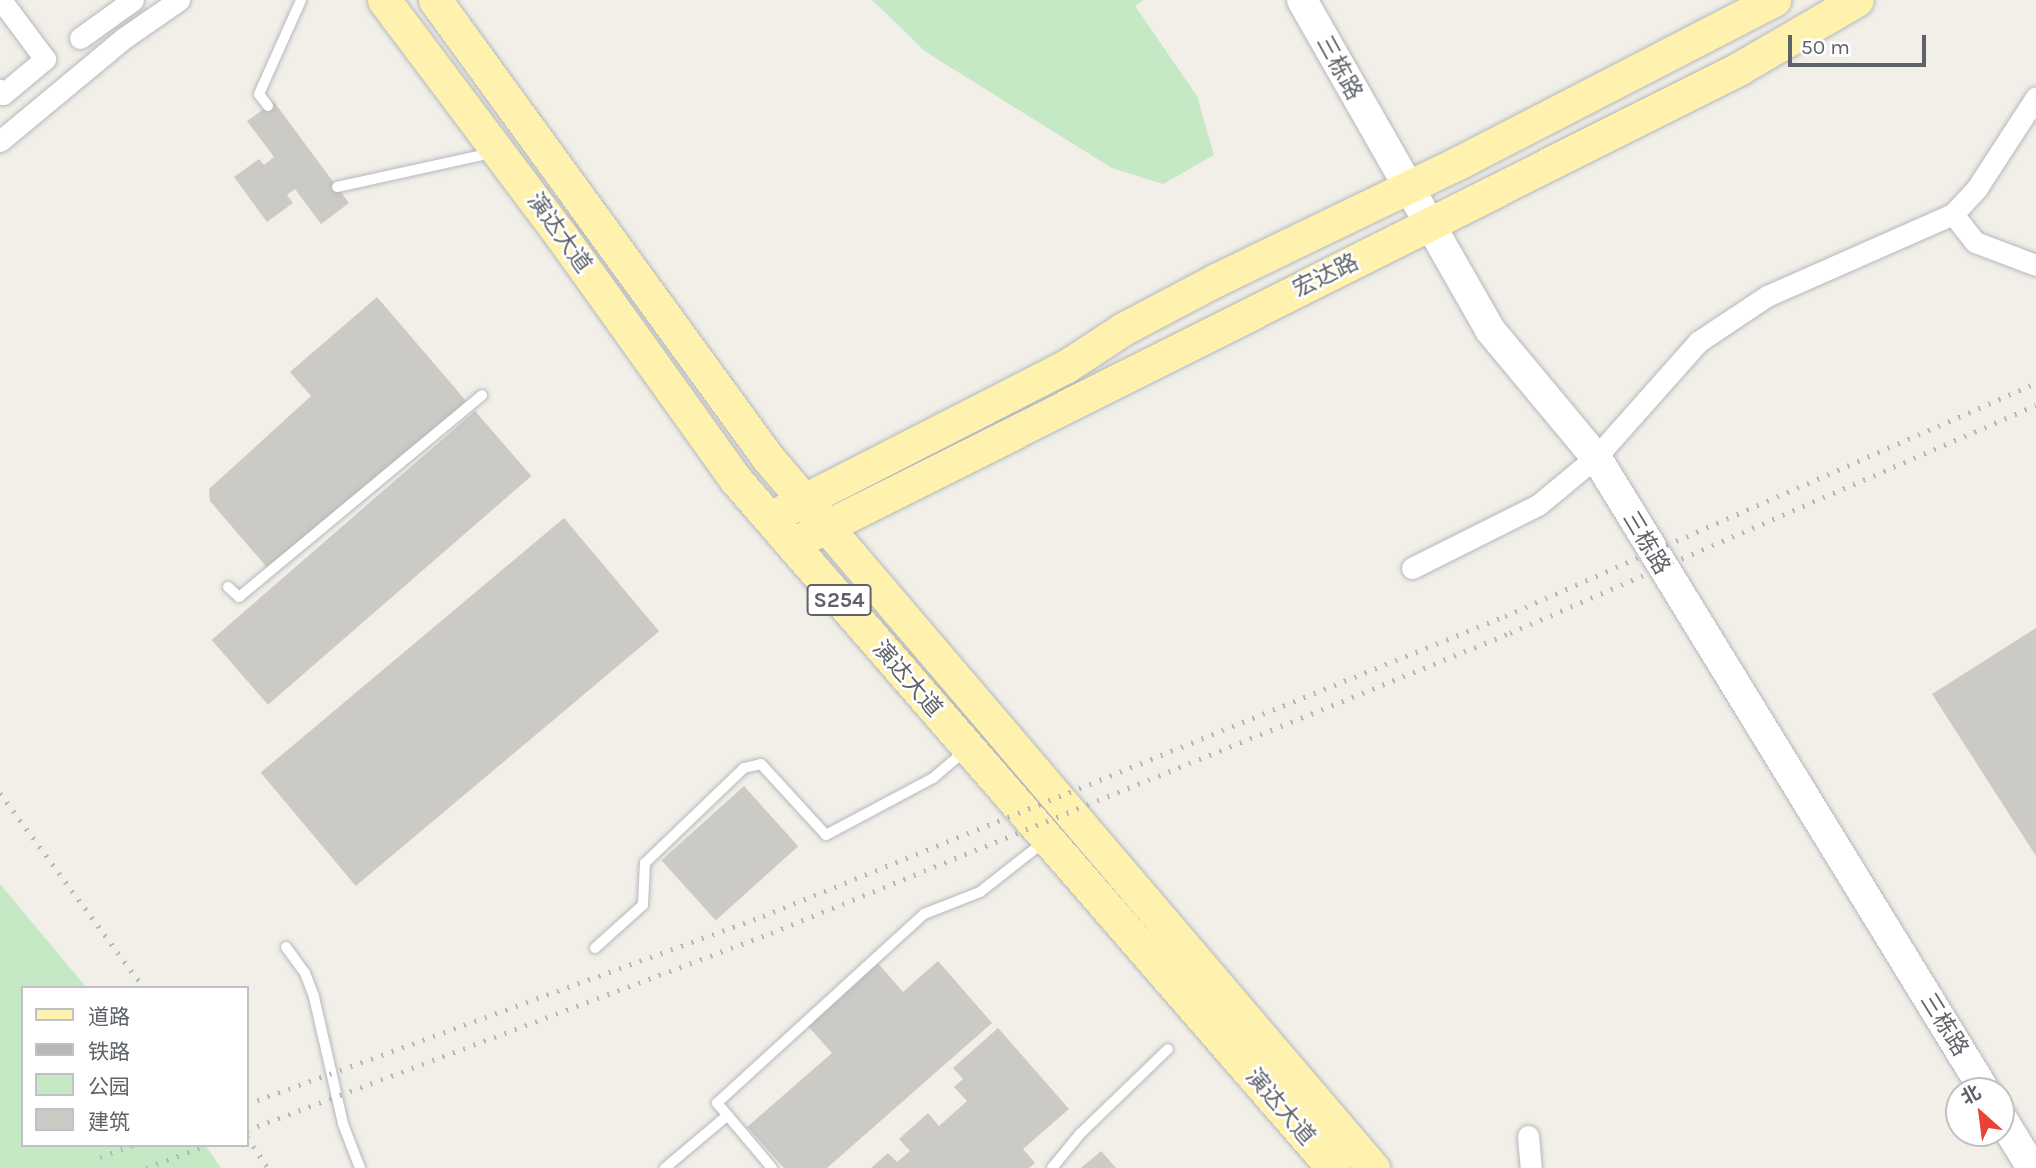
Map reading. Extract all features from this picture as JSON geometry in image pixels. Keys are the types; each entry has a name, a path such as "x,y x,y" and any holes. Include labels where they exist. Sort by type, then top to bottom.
{"main road":[{"name":"演达大道","path":"383,0 498,151 736,480 1333,1168"},
{"name":"演达大道","path":"435,0 760,447 1373,1168"},
{"name":"三栋路","path":"1302,0 1427,226 1490,330 1596,457 1976,1077"},
{"name":"宏达路","path":"769,519 1065,368 1123,329 1774,0"},
{"name":"宏达路","path":"791,544 1740,68 1857,0"},
{"path":"2015,1140 2032,1168"}],"street":[{"path":"1,0 45,59 1,93"},
{"path":"0,141 124,37 179,0"},
{"path":"80,38 125,2"},
{"path":"1412,568 1538,505 1596,457 1698,342 1768,296 1953,214 1977,188 2036,97"},
{"path":"1953,214 1975,242 2036,265"},
{"path":"1528,1136 1531,1168"}],"lane":[{"path":"268,106 259,94 301,0"},
{"path":"337,187 498,151"},
{"path":"228,587 239,597 482,395"},
{"path":"595,948 628,923 643,905 645,863 744,768 761,764 826,835 933,778 968,749"},
{"path":"772,1168 717,1103 924,914 980,892 1047,839"},
{"path":"286,947 305,973 314,998 343,1124 360,1168"},
{"path":"1052,1168 1080,1134 1168,1049"},
{"path":"665,1168 727,1115"}],"green space":[{"path":"872,0 1143,0 1135,6 1197,96 1214,155 1163,184 1112,168 926,52"},
{"path":"0,884 85,986 21,986 21,1147 206,1147 221,1168 0,1168"}],"building":[{"path":"274,102 349,203 321,224 295,189 287,195 293,203 267,222 234,177 259,159 264,165 274,157 247,121"},
{"path":"377,297 467,402 270,571 210,501 209,489 311,396 290,372"},
{"path":"475,411 531,476 268,705 212,640"},
{"path":"564,518 659,631 356,886 261,773"},
{"path":"2036,628 2036,856 1932,694"},
{"path":"744,786 798,846 716,920 662,860"},
{"path":"938,961 992,1023 827,1168 784,1168 747,1127 832,1053 806,1024 877,962 903,992"},
{"path":"998,1028 1069,1109 1023,1149 1035,1163 1029,1168 871,1168 888,1153 897,1162 910,1151 899,1139 928,1113 939,1126 967,1101 954,1087 963,1079 953,1068"},
{"path":"1101,1151 1116,1168 1081,1168"}],"railway":[{"path":"248,1104 763,916 1505,616 2036,383"},
{"path":"248,1130 771,933 1510,633 2036,405"},
{"path":"0,793 143,986"},
{"path":"248,1138 268,1168"},
{"path":"100,1157 128,1147"},
{"path":"146,1168 202,1147"}]}
